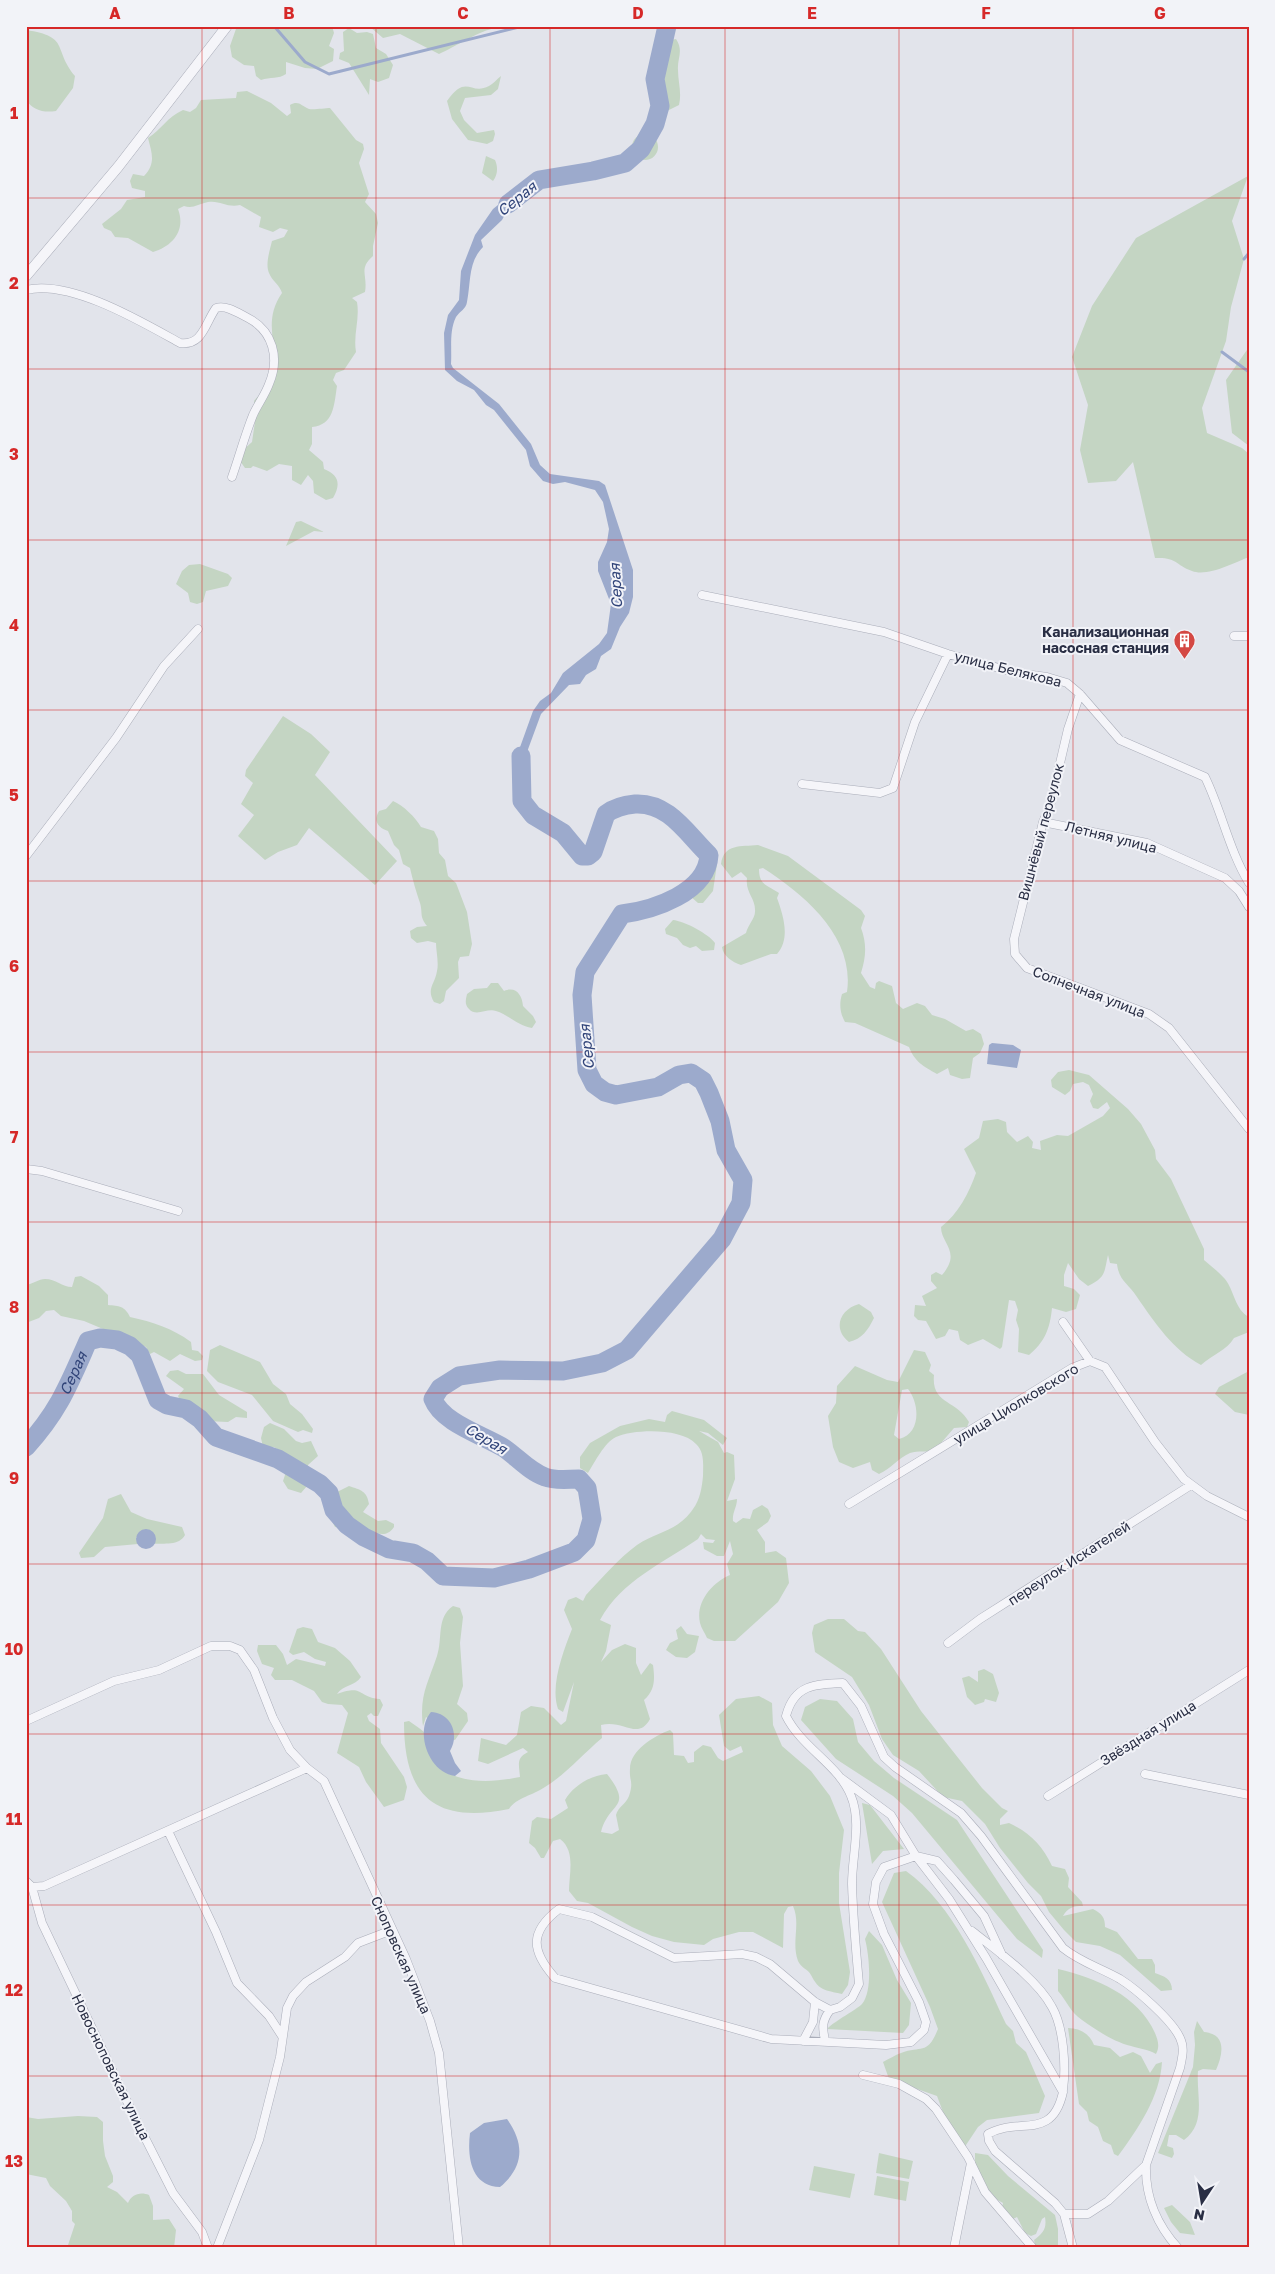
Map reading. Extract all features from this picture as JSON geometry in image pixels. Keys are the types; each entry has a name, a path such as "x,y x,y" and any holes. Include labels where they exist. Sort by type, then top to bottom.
{"street":[{"path":"26,276 118,168 227,26"},
{"path":"26,290 54,289 91,299 180,343 190,344 197,340 204,332 216,308 220,306 240,314 264,330 273,350 270,383 253,415 232,477"},
{"name":"улица Белякова","path":"702,595 884,632 948,654 1017,673 1048,677 1067,683 1080,694 1120,740 1205,777 1215,798 1240,868 1249,883"},
{"path":"26,856 116,738 164,666 198,629"},
{"path":"1234,636 1249,636"},
{"path":"802,784 880,793 893,788 916,722 948,654"},
{"name":"Вишнёвый переулок","path":"1026,968 1015,954 1014,939 1043,822 1050,806 1068,729 1080,694"},
{"name":"Летняя улица","path":"1043,822 1147,843 1225,878 1239,891 1249,907"},
{"name":"Солнечная улица","path":"1026,968 1149,1014 1169,1028 1249,1129"},
{"path":"26,1169 42,1171 178,1210"},
{"path":"1063,1322 1090,1361"},
{"name":"улица Циолковского","path":"849,1504 1072,1368 1090,1361 1105,1366 1155,1442 1191,1485 1207,1496 1249,1517"},
{"name":"переулок Искателей","path":"948,1643 980,1619 1191,1485"},
{"name":"Сноповская улица","path":"26,1721 114,1681 158,1670 211,1646 230,1646 240,1650 254,1670 273,1718 290,1750 307,1768 324,1781 406,1959 427,2013 439,2053 458,2248"},
{"name":"Звёздная улица","path":"1048,1796 1249,1670"},
{"path":"1063,2092 1008,1992 949,1899 916,1856 891,1815 840,1776 806,1745 793,1730 786,1716 795,1694 813,1686 843,1684 862,1706 884,1757 961,1813 981,1836 1063,1948 1075,1958 1120,1979 1144,1997 1180,2038 1184,2052 1146,2165 1146,2182 1150,2203 1170,2239 1178,2248"},
{"path":"29,1884 44,1886 307,1768"},
{"path":"1145,1774 1249,1795"},
{"path":"825,2040 822,2027 823,2020 830,2010 840,2007 852,1998 859,1984 852,1884 855,1820 852,1796 840,1776"},
{"path":"168,1831 216,1932 236,1983 269,2016 282,2036"},
{"path":"830,2010 815,2002 770,1964 756,1957 742,1954 674,1958 592,1917 566,1910 559,1909 545,1920 536,1946 542,1963 555,1978 734,2030 771,2039 825,2040 886,2045 911,2042 924,2030 926,2022 919,2002 884,1934 873,1904 876,1882 884,1867 916,1856 938,1860 984,1916 1002,1955"},
{"name":"Новосноповская улица","path":"29,1884 42,1923 134,2116 173,2192 202,2232 208,2248"},
{"path":"966,1927 1016,1966 1052,2007 1059,2030 1065,2069 1060,2106 1051,2118 1025,2128 998,2128 988,2134 989,2141 995,2151 1055,2203 1064,2214 1072,2248"},
{"path":"217,2248 259,2140 280,2057 287,2008 293,1996 306,1982 345,1957 358,1943 392,1930"},
{"path":"803,2041 813,2022 815,2002"},
{"path":"863,2075 899,2084 926,2099 936,2109 971,2163 985,2192 1033,2248"},
{"path":"954,2248 971,2163"},
{"path":"1064,2214 1088,2214 1108,2201 1146,2165"}],"green space":[{"path":"237,26 332,26 334,33 329,46 334,49 333,61 317,69 305,68 286,62 286,74 280,77 261,80 256,76 254,66 244,65 232,57 230,46"},
{"path":"369,26 552,26 538,29 490,29 439,54 400,34 383,38"},
{"path":"349,28 357,33 367,32 373,34 376,48 386,54 393,65 389,78 378,82 370,79 369,95 349,63 339,59 340,53 344,51 343,32"},
{"path":"26,30 49,36 55,40 75,76 73,88 56,111 47,112 39,110 26,100"},
{"path":"676,39 680,47 678,74 680,101 679,105 667,111 655,102 653,92 659,84 669,44 671,40"},
{"path":"501,76 498,89 491,95 465,98 460,111 464,120 477,133 494,130 493,141 487,144 468,140 452,119 447,101 459,88 483,88"},
{"path":"247,91 271,103 287,116 291,113 290,105 296,103 309,109 330,108 356,140 363,144 364,149 359,163 369,194 365,202 376,214 378,223 373,256 368,261 365,269 365,292 352,298 357,302 358,309 355,339 356,352 344,370 336,373 333,380 337,386 332,413 325,422 312,427 312,444 309,450 323,462 324,469 336,477 338,484 333,498 326,500 314,493 313,481 308,475 301,485 292,480 292,466 279,464 267,471 253,466 245,468 240,461 243,450 252,442 256,415 254,401 268,387 273,377 275,366 272,335 273,315 282,293 269,273 268,261 272,241 284,237 288,230 280,228 273,232 259,227 261,217 240,205 231,206 208,202 193,207 184,206 178,209 180,224 176,236 166,246 153,252 128,238 115,237 102,224 121,209 127,200 145,197 145,191 132,188 130,181 133,174 144,176 150,167 152,154 148,138 177,113 183,110 190,112 196,108 201,100 236,98 237,92"},
{"path":"645,134 655,137 658,147 655,157 645,160 635,157 632,147 635,137"},
{"path":"486,156 495,160 496,163 497,173 493,181 482,173"},
{"path":"1248,176 1232,221 1244,259 1231,307 1226,341 1202,408 1207,433 1242,448 1249,454 1249,557 1213,571 1198,572 1192,571 1172,560 1155,558 1133,462 1116,481 1088,483 1080,450 1088,405 1072,357 1092,306 1136,238"},
{"path":"1249,347 1249,446 1232,433 1226,380"},
{"path":"301,521 324,532 314,531 286,546 296,522"},
{"path":"200,564 228,574 232,578 228,586 206,591 203,602 197,604 190,602 188,593 176,584 182,571 189,565"},
{"path":"283,716 311,734 330,752 315,775 397,861 375,885 309,828 297,845 278,852 265,860 238,836 254,815 241,804 253,783 245,776 246,770"},
{"path":"393,801 409,812 421,827 434,831 438,839 439,853 445,860 448,876 456,883 467,912 472,944 469,956 460,957 458,962 459,978 446,991 444,1001 440,1004 434,1002 431,994 438,968 436,943 428,941 417,943 411,938 410,931 417,927 427,926 422,917 410,868 403,864 399,850 394,845 388,831 377,824 376,818 379,811 386,809"},
{"path":"758,845 788,856 861,910 865,916 861,928 865,951 861,973 870,987 875,989 876,983 879,981 892,986 896,1003 903,1009 917,1003 925,1006 932,1015 945,1019 966,1031 973,1029 981,1034 984,1044 980,1053 973,1058 970,1078 962,1079 950,1075 948,1068 937,1074 920,1063 909,1047 855,1023 845,1022 840,1005 842,994 847,992 847,972 843,953 835,936 824,919 810,905 795,891 763,868 759,869 762,882 779,893 777,898 784,926 784,941 777,954 771,954 741,965 726,956 722,947 746,933 755,914 755,907 748,888 747,878 741,872 732,878 721,864 723,857 726,852 734,847"},
{"path":"707,861 717,864 713,891 703,903 698,903 690,896 695,889 695,875"},
{"path":"673,920 690,925 712,939 715,943 714,950 702,951 696,946 690,948 683,945 677,938 666,934 665,929"},
{"path":"491,983 498,983 504,991 512,990 518,992 523,1006 536,1022 532,1028 493,1010 475,1012 467,1007 467,994 474,989 487,988"},
{"path":"1069,1070 1089,1075 1128,1109 1141,1124 1155,1150 1156,1159 1171,1179 1204,1249 1204,1260 1225,1279 1241,1310 1249,1317 1249,1332 1234,1338 1227,1346 1201,1365 1182,1352 1165,1335 1122,1278 1117,1264 1110,1263 1108,1255 1103,1274 1098,1280 1088,1286 1079,1279 1068,1263 1064,1275 1064,1286 1074,1289 1080,1295 1076,1309 1066,1312 1052,1308 1046,1334 1035,1350 1029,1355 1018,1352 1019,1329 1016,1320 1018,1310 1015,1301 1009,1300 1002,1347 1000,1349 983,1339 968,1345 960,1340 958,1331 949,1329 945,1336 936,1339 926,1321 918,1320 914,1316 915,1305 926,1306 922,1296 937,1288 931,1281 931,1275 936,1272 942,1275 948,1267 950,1254 941,1227 958,1209 973,1181 976,1173 964,1149 979,1138 983,1121 998,1119 1006,1122 1007,1132 1017,1142 1028,1136 1033,1142 1032,1148 1041,1150 1040,1141 1057,1135 1068,1136 1103,1116 1110,1108 1107,1102 1098,1109 1093,1108 1090,1101 1093,1094 1089,1085 1083,1082 1073,1084 1070,1091 1065,1095 1052,1087 1051,1080 1058,1072"},
{"path":"81,1276 99,1286 108,1295 108,1305 121,1307 130,1317 162,1326 191,1342 192,1350 198,1351 203,1356 202,1360 195,1361 180,1354 170,1361 154,1352 150,1354 146,1347 84,1321 61,1316 54,1310 46,1311 39,1318 26,1323 26,1285 45,1279 72,1287 75,1277"},
{"path":"859,1304 871,1312 874,1318 858,1339 849,1342 841,1331 840,1320 847,1310"},
{"path":"220,1345 260,1362 273,1384 286,1394 290,1404 302,1414 313,1429 312,1433 303,1430 298,1432 273,1421 252,1395 218,1382 207,1371 210,1350"},
{"path":"914,1350 925,1352 931,1365 929,1371 934,1375 934,1384 937,1391 941,1397 964,1415 969,1422 967,1427 954,1428 935,1450 910,1453 879,1474 872,1470 870,1462 853,1468 839,1462 833,1447 828,1416 836,1403 837,1386 855,1366 887,1380 898,1382","holes":["908,1389 912,1395 916,1410 915,1425 906,1436 899,1439 894,1435 902,1390"]},
{"path":"178,1370 186,1374 203,1374 219,1395 247,1412 247,1418 236,1417 228,1422 205,1421 197,1414 195,1406 182,1404 178,1396 184,1389 166,1376 170,1371"},
{"path":"1249,1371 1249,1415 1235,1412 1215,1394 1219,1387"},
{"path":"672,1411 704,1420 727,1438 723,1445 708,1433 699,1431 718,1442 724,1453 727,1452 734,1455 735,1479 727,1501 737,1499 733,1521 736,1523 743,1518 750,1519 753,1510 762,1505 768,1509 771,1516 768,1522 757,1530 765,1542 765,1553 776,1551 786,1558 789,1583 778,1602 735,1641 714,1641 707,1638 700,1623 700,1608 703,1600 717,1582 730,1575 727,1564 733,1554 730,1541 724,1556 717,1556 704,1549 703,1542 713,1543 715,1540 706,1539 701,1534 698,1539 631,1583 609,1606 600,1620 611,1625 606,1651 601,1662 612,1650 625,1644 636,1648 636,1663 641,1675 650,1663 653,1665 653,1684 644,1700 650,1719 645,1725 635,1729 609,1724 601,1725 602,1738 574,1764 553,1782 520,1799 509,1809 483,1813 461,1812 443,1808 429,1799 418,1786 410,1769 405,1748 404,1722 409,1721 424,1732 429,1739 439,1764 455,1776 477,1781 520,1777 520,1759 528,1752 523,1748 488,1764 478,1761 481,1738 506,1745 517,1735 521,1712 531,1706 544,1708 561,1725 566,1721 574,1682 563,1712 558,1709 556,1690 559,1669 572,1629 564,1610 568,1600 576,1597 583,1601 604,1575 630,1550 645,1540 674,1527 687,1517 697,1502 701,1489 703,1459 701,1451 696,1444 680,1435 646,1431 616,1437 604,1448 588,1473 580,1468 580,1457 590,1443 620,1426 649,1419 665,1422 667,1415"},
{"path":"270,1423 284,1429 296,1441 302,1443 311,1441 318,1456 308,1465 309,1474 302,1477 307,1482 307,1486 301,1493 288,1489 283,1481 285,1475 282,1460 274,1454 277,1449 274,1447 263,1447 261,1438 264,1427"},
{"path":"349,1486 360,1490 367,1496 369,1504 363,1512 378,1521 386,1520 394,1524 394,1527 388,1533 369,1532 357,1535 346,1528 335,1527 329,1515 332,1510 330,1504 335,1493"},
{"path":"121,1494 131,1512 147,1519 182,1527 185,1535 179,1541 166,1544 153,1544 155,1543 136,1537 138,1544 105,1547 94,1557 81,1558 79,1553 103,1518 108,1499"},
{"path":"453,1606 460,1608 463,1617 460,1643 463,1686 457,1704 467,1713 468,1721 455,1740 451,1739 426,1717 423,1726 422,1715 423,1698 439,1649 442,1622 444,1616"},
{"path":"828,1619 844,1619 858,1631 865,1632 881,1649 921,1711 982,1788 1002,1808 1008,1811 1000,1819 1000,1825 1009,1823 1023,1831 1040,1846 1052,1866 1065,1869 1069,1878 1068,1887 1082,1902 1083,1906 1072,1908 1063,1916 1093,1909 1099,1913 1104,1918 1105,1927 1117,1932 1138,1959 1152,1959 1155,1965 1155,1973 1171,1983 1172,1990 1161,1991 1120,1955 1100,1946 1076,1942 1049,1912 1041,1896 1000,1848 985,1824 962,1801 943,1797 919,1771 893,1755 882,1739 869,1705 852,1677 815,1652 812,1633 814,1625"},
{"path":"681,1626 687,1634 699,1636 695,1652 687,1658 676,1657 666,1650 670,1643 678,1639 676,1630"},
{"path":"303,1627 312,1629 318,1642 335,1648 350,1661 361,1677 337,1694 352,1690 380,1699 383,1705 378,1716 374,1716 371,1713 367,1716 369,1721 380,1729 381,1743 404,1777 407,1787 404,1800 384,1807 366,1782 359,1767 337,1753 348,1713 342,1705 322,1702 314,1691 292,1680 275,1680 271,1675 274,1668 262,1664 257,1651 258,1645 276,1645 283,1654 287,1665 296,1659 325,1666 326,1662 315,1659 304,1652 293,1655 289,1652 297,1629"},
{"path":"984,1669 993,1674 999,1693 996,1702 985,1699 984,1702 975,1705 967,1697 962,1678 969,1676 978,1682 978,1671"},
{"path":"759,1696 772,1703 773,1725 782,1746 811,1771 830,1796 844,1830 839,1873 839,1903 850,1972 848,1985 842,1994 820,1987 810,1973 799,1963 795,1947 796,1920 793,1906 788,1907 784,1914 783,1948 753,1932 739,1932 713,1939 704,1945 674,1942 652,1936 588,1903 577,1901 569,1891 570,1856 565,1844 560,1839 553,1841 544,1858 541,1858 535,1848 529,1843 532,1821 537,1817 551,1819 568,1808 565,1800 573,1790 589,1779 607,1774 619,1793 619,1800 601,1832 612,1834 619,1830 616,1815 628,1799 631,1784 631,1762 634,1756 650,1740 670,1730 673,1733 674,1755 684,1756 688,1763 694,1762 694,1752 703,1745 711,1747 718,1758 723,1761 743,1752 741,1746 730,1751 724,1746 719,1715 736,1699"},
{"path":"820,1699 837,1701 853,1719 858,1742 874,1761 894,1778 957,1820 1043,1950 1042,1958 1017,1939 912,1813 893,1796 836,1759 801,1720 805,1707"},
{"path":"862,1803 870,1805 904,1849 883,1851 872,1864"},
{"path":"906,1871 938,1901 965,1941 1006,2024 1013,2031 1016,2043 1026,2052 1045,2096 1039,2113 987,2120 978,2127 964,2148 946,2120 937,2096 889,2079 883,2062 901,2053 927,2046 931,2043 938,2029 930,2007 882,1902 894,1873"},
{"path":"869,1931 882,1945 897,1980 911,2003 909,2025 903,2033 827,2029 862,2004 865,1998 868,1990 869,1972 865,1939"},
{"path":"1058,1969 1087,1977 1127,1998 1148,2020 1155,2033 1158,2044 1156,2054 1112,2039 1078,2017 1058,1991"},
{"path":"1197,2021 1204,2032 1217,2037 1220,2041 1220,2058 1216,2070 1203,2069 1198,2071 1199,2108 1196,2125 1184,2140 1176,2135 1169,2135 1167,2146 1173,2148 1174,2154 1172,2158 1158,2153 1193,2067 1194,2032"},
{"path":"1068,2028 1084,2032 1094,2045 1110,2048 1120,2057 1133,2052 1141,2056 1150,2073 1156,2064 1162,2062 1157,2088 1147,2112 1118,2156 1114,2154 1111,2145 1103,2141 1098,2127 1089,2121 1087,2112 1079,2104"},
{"path":"78,2116 97,2117 103,2122 105,2156 113,2176 113,2182 107,2187 117,2192 128,2203 136,2194 149,2195 153,2206 153,2220 169,2219 176,2230 174,2248 67,2248 75,2224 72,2221 72,2211 66,2201 50,2186 46,2178 26,2174 26,2117 38,2119"},
{"path":"879,2153 913,2161 909,2179 876,2173"},
{"path":"975,2153 988,2155 1008,2176 1055,2215 1058,2229 1058,2247 1036,2248 1034,2240 1044,2230 1045,2217 1042,2219 1036,2234 1031,2236 1025,2233 1017,2217 1011,2220 1001,2212 1003,2203 994,2198 975,2172"},
{"path":"814,2166 855,2174 850,2198 809,2190"},
{"path":"877,2176 909,2182 906,2201 874,2195"},
{"path":"1172,2205 1190,2222 1195,2235 1180,2233 1171,2222 1164,2208"}],"water":[{"path":"525,183 531,191 509,207 502,220 481,240 483,247 472,266 466,304 456,317 452,328 451,364 453,368 499,404 531,444 540,465 550,474 599,481 605,485 633,570 633,597 629,613 620,627 611,649 601,656 596,669 586,675 580,684 569,685 541,714 527,752 527,781 518,780 519,750 533,711 540,701 551,693 563,673 599,644 607,633 611,604 598,571 598,562 607,542 609,529 603,502 595,490 565,482 553,484 543,481 530,466 526,450 494,410 486,405 474,390 457,381 445,370 444,333 448,315 459,300 461,271 475,235 493,209"},
{"path":"992,1043 1013,1045 1021,1050 1017,1068 987,1064 989,1045"},
{"path":"146,1529 153,1532 156,1539 153,1546 146,1549 139,1546 136,1539 139,1532"},
{"path":"431,1712 444,1716 454,1731 453,1744 450,1751 461,1771 455,1776 438,1768 431,1760 427,1750 424,1730 426,1720"},
{"path":"507,2119 517,2137 519,2155 514,2171 500,2187 483,2182 477,2176 473,2169 469,2142 470,2133 484,2123"}],"waterway":[{"path":"274,26 305,62 329,74 523,26"},
{"name":"Серая","path":"508,204 539,180 593,171 625,163 641,149 655,124 660,106 655,79 667,26"},
{"path":"1244,259 1249,253"},
{"path":"1222,352 1249,372"},
{"name":"Серая","path":"26,1447 55,1409 69,1384 88,1341 100,1338 117,1340 130,1346 140,1355 158,1400 167,1405 186,1409 200,1419 216,1437 278,1459 320,1484 329,1493 334,1510 347,1525 364,1537 389,1549 413,1553 427,1561 443,1576 494,1578 529,1569 574,1552 586,1540 592,1519 587,1488 579,1479 562,1480 539,1475 504,1448 454,1422 445,1415 433,1399 440,1388 459,1376 500,1370 563,1371 602,1363 627,1350 722,1239 741,1203 743,1180 726,1150 720,1121 703,1081 691,1073 679,1075 658,1087 616,1095 605,1092 594,1084 587,1070 582,995 585,972 622,914 663,904 689,889 699,880 706,868 709,855 668,814 658,808 635,804 620,807 606,814 593,852 588,856 582,856 563,833 533,815 522,801 521,756"}],"place":[{"name":"Канализационная насосная станция","path":"1185,659"}]}
